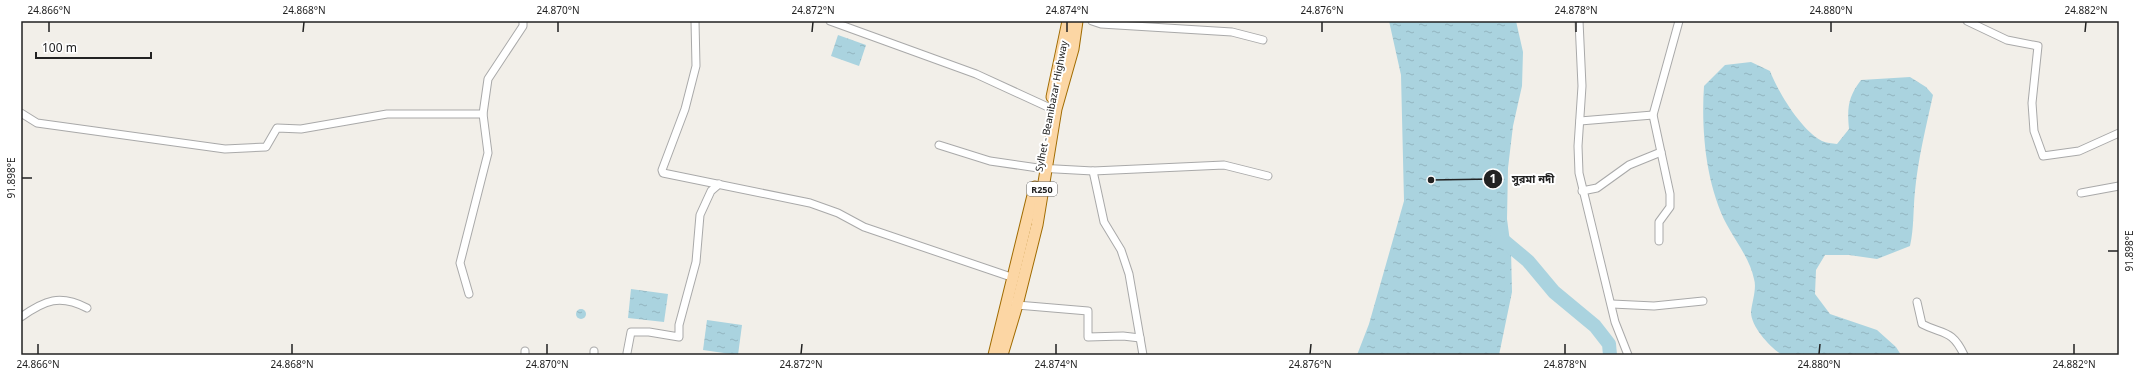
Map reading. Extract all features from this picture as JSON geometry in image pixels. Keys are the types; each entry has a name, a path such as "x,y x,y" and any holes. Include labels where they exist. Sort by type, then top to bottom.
{"main road":[{"name":"Sylhet - Beanibazar Highway","path":"1002,355 1017,305 1037,225 1042,168 1050,108 1068,21"},
{"name":"Sylhet - Beanibazar Highway","path":"994,355 1056,109 1073,49 1077,21"}],"street":[{"path":"469,294 460,263 488,153 483,114 488,79 523,26 523,21"},
{"path":"695,21 696,66 685,109 662,170 667,175 810,203 838,213 864,228 1014,278"},
{"path":"830,21 976,74 1050,108"},
{"path":"1092,21 1101,24 1232,32 1263,40"},
{"path":"1579,21 1582,86 1579,173 1582,191 1612,304 1615,322 1628,355"},
{"path":"1659,241 1659,222 1670,207 1670,194 1653,115 1679,21"},
{"path":"1967,21 2006,40 2038,46 2032,103 2034,131 2043,156 2079,151 2119,133"},
{"path":"21,113 37,124 224,149 266,147 277,128 301,129 387,114 483,114"},
{"path":"1580,122 1653,115"},
{"path":"940,145 990,161 1042,168 1093,171 1224,165 1268,176"},
{"path":"1582,191 1597,188 1629,165 1661,152"},
{"path":"1093,171 1104,222 1121,250 1129,274 1143,355"},
{"path":"627,353 631,332 649,332 679,337 679,325 696,262 700,216 711,191 719,184"},
{"path":"2081,193 2119,186"},
{"path":"1010,294 1017,305 1088,311 1088,337 1123,336 1140,338"},
{"path":"21,317 46,301 73,301 87,308"},
{"path":"1612,304 1654,306 1703,301"},
{"path":"1917,302 1922,324 1948,334 1958,343 1964,355"}],"water":[{"path":"1389,21 1516,21 1523,52 1522,86 1513,126 1508,168 1507,219 1511,249 1512,292 1499,355 1357,355 1369,324 1404,201 1401,75"},
{"path":"838,35 866,45 859,66 831,56"},
{"path":"1751,62 1770,71 1784,99 1798,120 1814,136 1827,143 1837,144 1849,129 1849,103 1853,92 1861,80 1910,77 1926,87 1933,95 1918,167 1910,246 1877,259 1849,255 1825,255 1816,270 1815,294 1830,314 1877,330 1896,347 1901,355 1782,355 1767,342 1754,324 1751,312 1755,291 1754,279 1742,251 1727,225 1714,193 1706,157 1703,121 1704,86 1725,65"},
{"path":"631,289 668,294 664,322 628,318"},
{"path":"579,309 583,309 585,310 585,318 579,319 576,316 576,312"},
{"path":"707,320 742,325 738,355 703,350"}],"waterway":[{"path":"1497,235 1528,261 1554,292 1595,326 1609,344 1610,355"}],"place":[{"name":"সুরমা নদী","path":"1431,180"}]}
